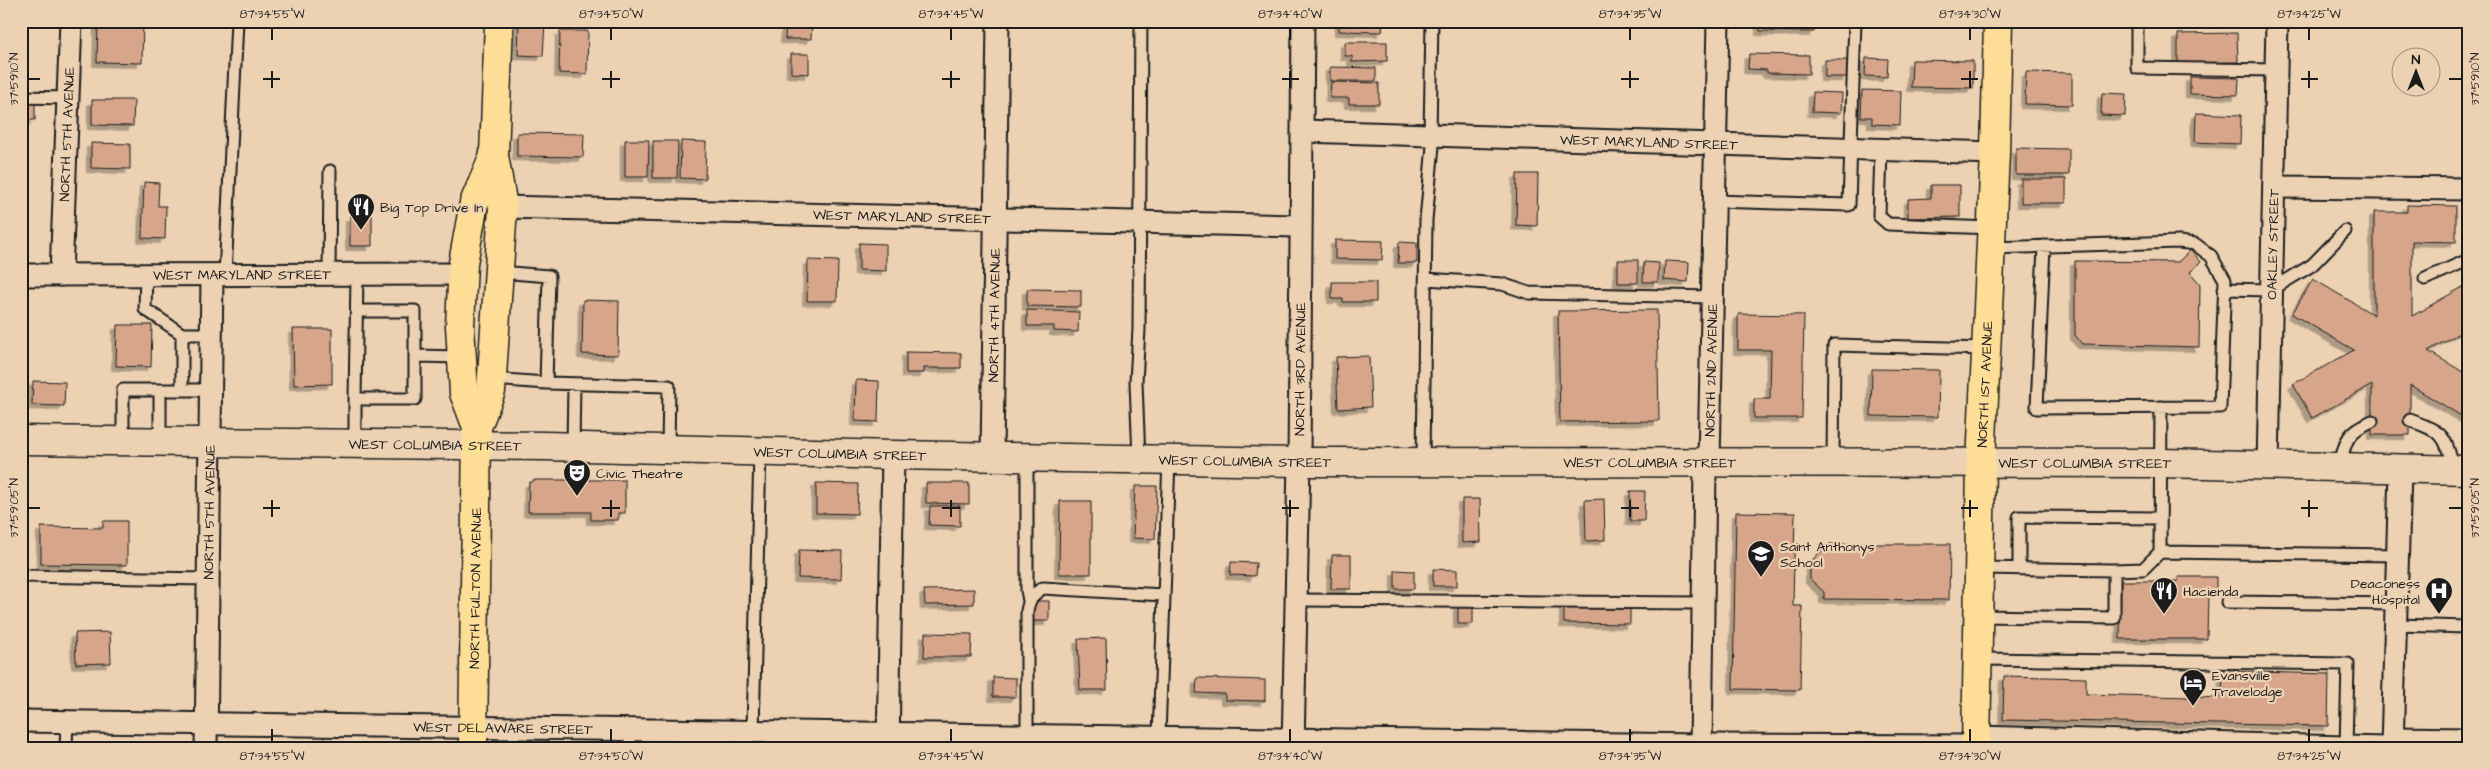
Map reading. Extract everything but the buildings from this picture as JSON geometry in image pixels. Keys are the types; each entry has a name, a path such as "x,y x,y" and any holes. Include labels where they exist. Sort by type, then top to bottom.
{"main road":[{"name":"NORTH FULTON AVENUE","path":"476,437 492,391 503,207 494,156 499,21"},
{"name":"NORTH 1ST AVENUE","path":"1977,744 1981,464 1995,154 1998,21"},
{"name":"NORTH FULTON AVENUE","path":"473,737 476,437 464,393 460,326 463,274 474,203 494,156"},
{"name":"WEST COLUMBIA STREET","path":"21,440 355,444 476,437 573,447 992,457 1299,462 2160,463 2461,470"}],"street":[{"name":"NORTH 5TH AVENUE","path":"61,275 71,21"},
{"name":"NORTH 4TH AVENUE","path":"992,457 998,21"},
{"name":"NORTH 3RD AVENUE","path":"1293,743 1299,462 1303,21"},
{"name":"NORTH 2ND AVENUE","path":"1701,746 1705,470 1709,462 1718,21"},
{"name":"OAKLEY STREET","path":"2268,466 2277,21"},
{"name":"WEST MARYLAND STREET","path":"1303,131 1995,154"},
{"path":"2274,186 2468,189"},
{"name":"WEST MARYLAND STREET","path":"503,207 1300,226"},
{"name":"WEST MARYLAND STREET","path":"21,275 463,274"},
{"name":"NORTH 5TH AVENUE","path":"206,748 212,334 218,276"},
{"path":"888,740 893,455"},
{"path":"2390,744 2397,604 2400,470"},
{"name":"WEST DELAWARE STREET","path":"21,721 207,725 473,737 630,738 747,736 888,740 1026,735 1158,736 1293,743 1701,746 1977,744 2341,747 2468,739"}],"lane":[{"path":"218,276 237,21"},
{"path":"1138,459 1136,382 1140,329 1138,222 1141,21"},
{"path":"1423,462 1426,220 1432,135 1432,21"},
{"path":"1714,201 1849,205 1855,21"},
{"path":"2137,21 2137,68 2276,70"},
{"path":"21,97 68,98"},
{"path":"1881,150 1879,216 1888,224 2044,246 2179,242 2195,244 2211,256 2225,280 2220,407 2037,408 2044,246"},
{"path":"329,275 330,171"},
{"path":"2224,288 2271,290 2312,265 2345,231"},
{"path":"2425,279 2468,260"},
{"path":"499,272 549,276 546,383"},
{"path":"146,275 145,309 182,334 212,334"},
{"path":"355,444 355,399 361,375 356,334 358,275"},
{"path":"1426,279 1502,284 1529,294 1712,298"},
{"path":"355,399 415,399 412,375 415,356 413,335 415,311 357,311"},
{"path":"182,334 182,390"},
{"path":"356,334 369,334"},
{"path":"1833,463 1834,345 1986,349"},
{"path":"415,356 462,357"},
{"path":"492,379 546,383 669,386 668,450"},
{"path":"573,447 574,384"},
{"path":"123,442 123,390 212,390"},
{"path":"160,390 160,442"},
{"path":"2160,552 2161,407"},
{"path":"2410,420 2438,431 2461,470"},
{"path":"2339,468 2346,444 2354,429 2372,421"},
{"path":"747,736 760,452"},
{"path":"1026,457 1026,590 1029,601"},
{"path":"1158,736 1169,459"},
{"path":"2019,569 2019,517 2160,518"},
{"path":"1980,568 2142,569 2160,552 2398,554"},
{"path":"1980,616 2114,618 2114,570"},
{"path":"21,576 209,579"},
{"path":"1026,735 1027,611 1029,601 1035,592 1043,588 1163,595"},
{"path":"1297,600 1703,603"},
{"path":"2227,602 2397,604"},
{"path":"2396,625 2468,627"},
{"path":"1979,659 2348,664 2341,747"},
{"path":"66,748 67,722"}],"place":[{"name":"Big Top Drive In","path":"361,231"},
{"name":"Civic Theatre","path":"577,497"},
{"name":"Saint Anthonys School","path":"1761,578"},
{"name":"Hacienda","path":"2164,615"},
{"name":"Deaconess Hospital","path":"2439,615"},
{"name":"Evansville Travelodge","path":"2193,707"}]}
